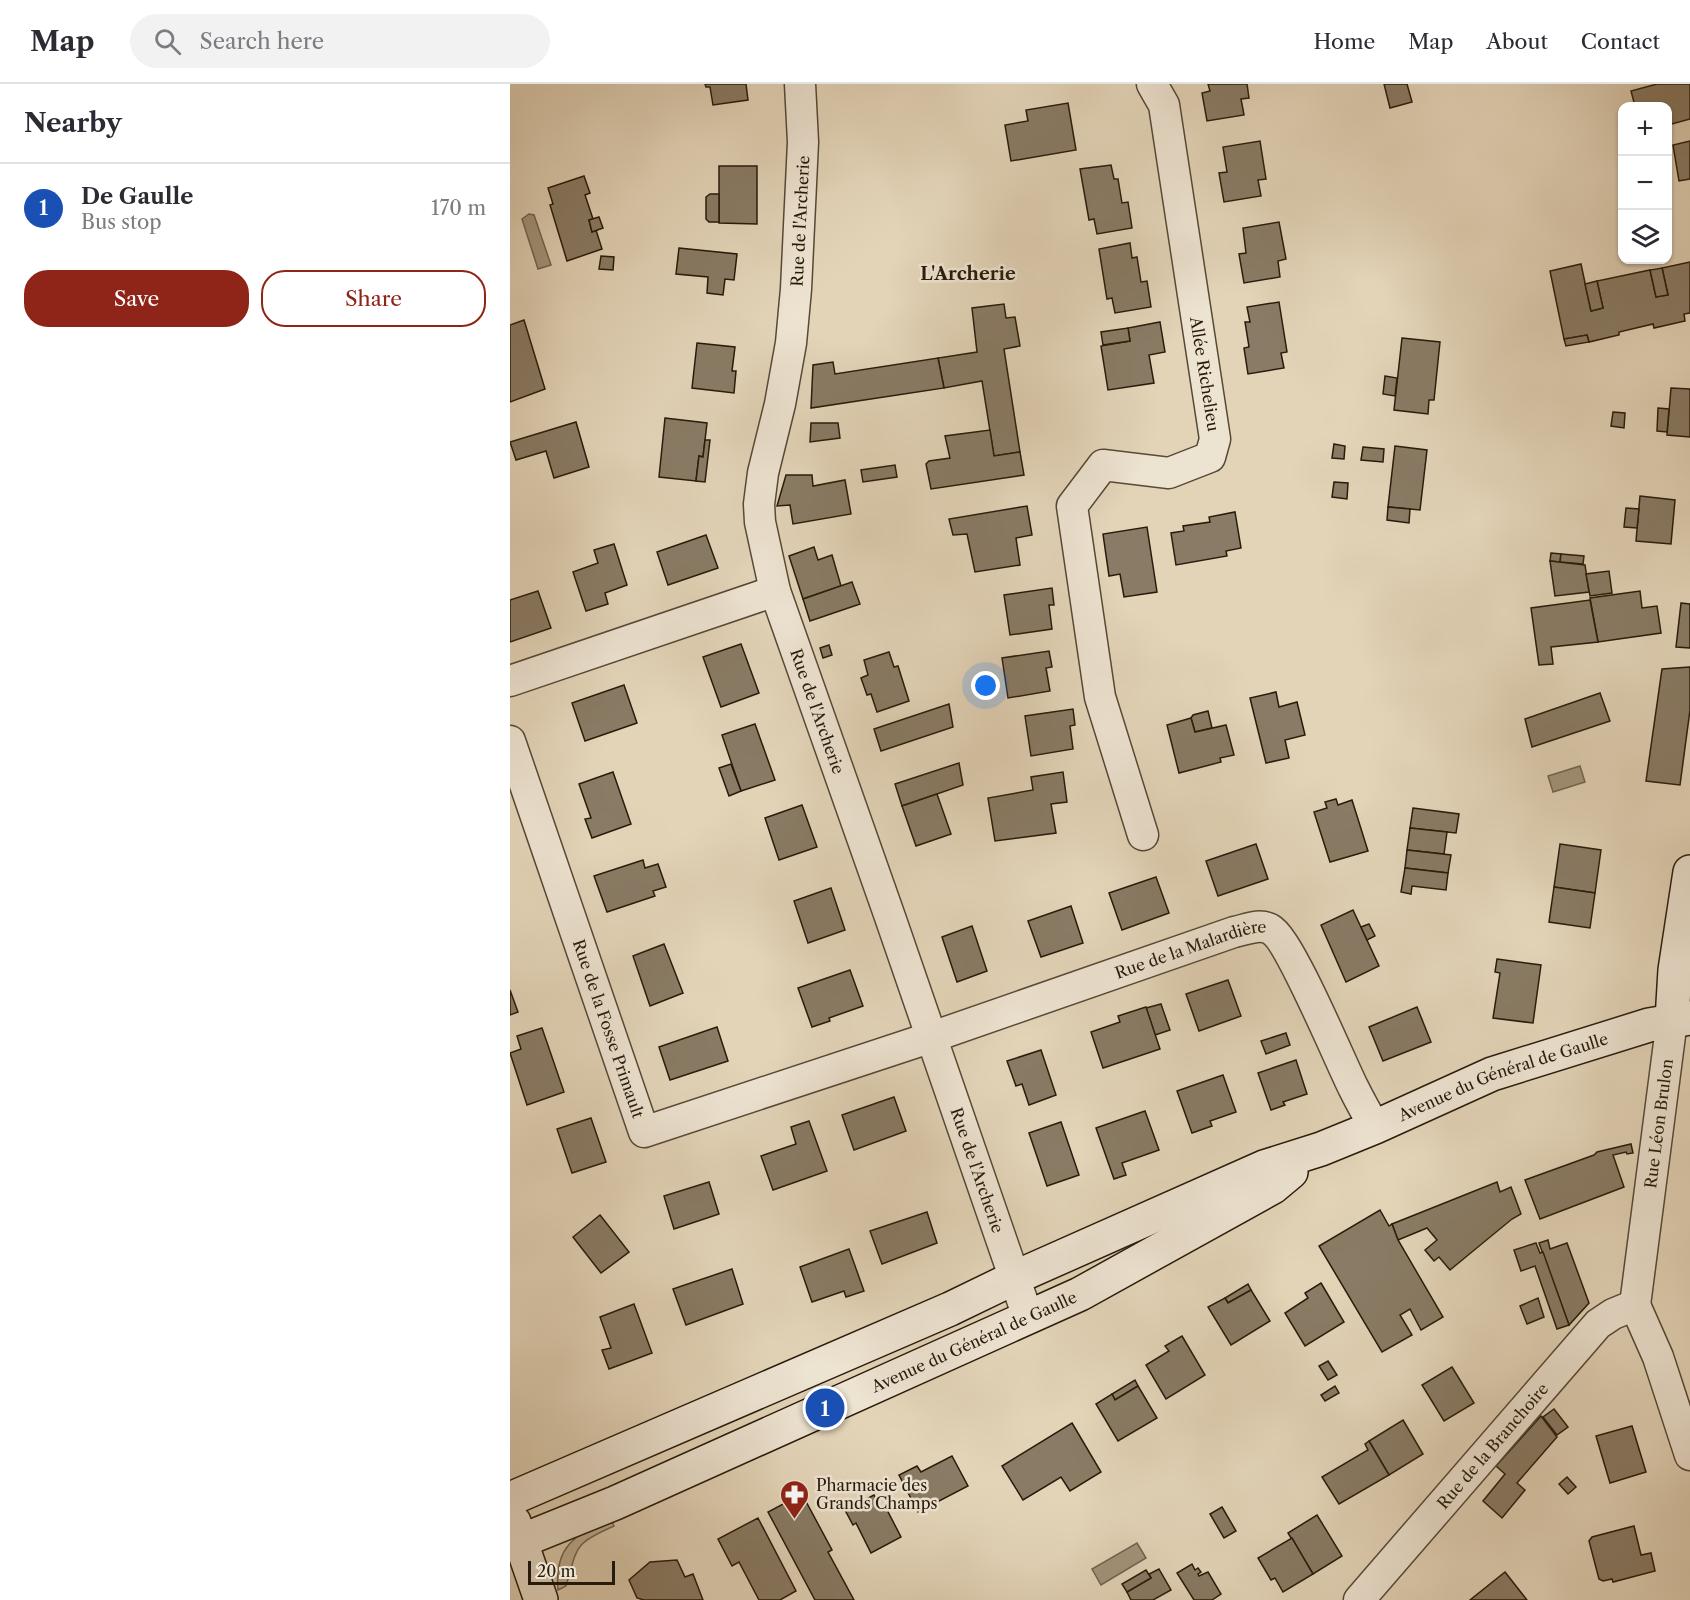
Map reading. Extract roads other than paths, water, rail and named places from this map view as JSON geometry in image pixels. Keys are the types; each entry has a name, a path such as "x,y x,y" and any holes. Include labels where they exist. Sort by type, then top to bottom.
{"street":[{"name":"Rue de l'Archerie","path":"800,84 803,142 801,212 791,343 780,404 763,472 759,504 760,522 775,591 1028,1317"},
{"name":"Allée Richelieu","path":"1143,836 1100,697 1072,506 1103,465 1169,472 1210,457 1215,439 1164,105 1152,84"},
{"path":"510,681 775,591"},
{"name":"Rue de la Fosse Primault","path":"510,741 644,1132 932,1037"},
{"name":"Rue Léon Brulon","path":"1635,1305 1681,1019 1675,970 1690,872"},
{"name":"Rue de la Malardière","path":"932,1037 1234,932 1259,926 1270,929 1278,936 1292,957 1354,1090 1375,1127"},
{"name":"Avenue du Général de Gaulle","path":"510,1499 950,1309 1014,1278 1264,1167 1321,1149 1375,1127 1492,1074 1681,1019"},
{"name":"Avenue du Général de Gaulle","path":"516,1544 615,1503 1080,1294 1273,1187 1321,1149"},
{"path":"1635,1305 1658,1357 1690,1455"},
{"name":"Rue de la Branchoire","path":"1359,1600 1598,1324 1613,1314 1635,1305"},
{"path":"510,1511 516,1544 541,1600"}],"place":[{"name":"De Gaulle","path":"825,1408"},
{"name":"Pharmacie des Grands Champs","path":"795,1520"}],"district":[{"name":"L'Archerie","path":"968,274"}]}
